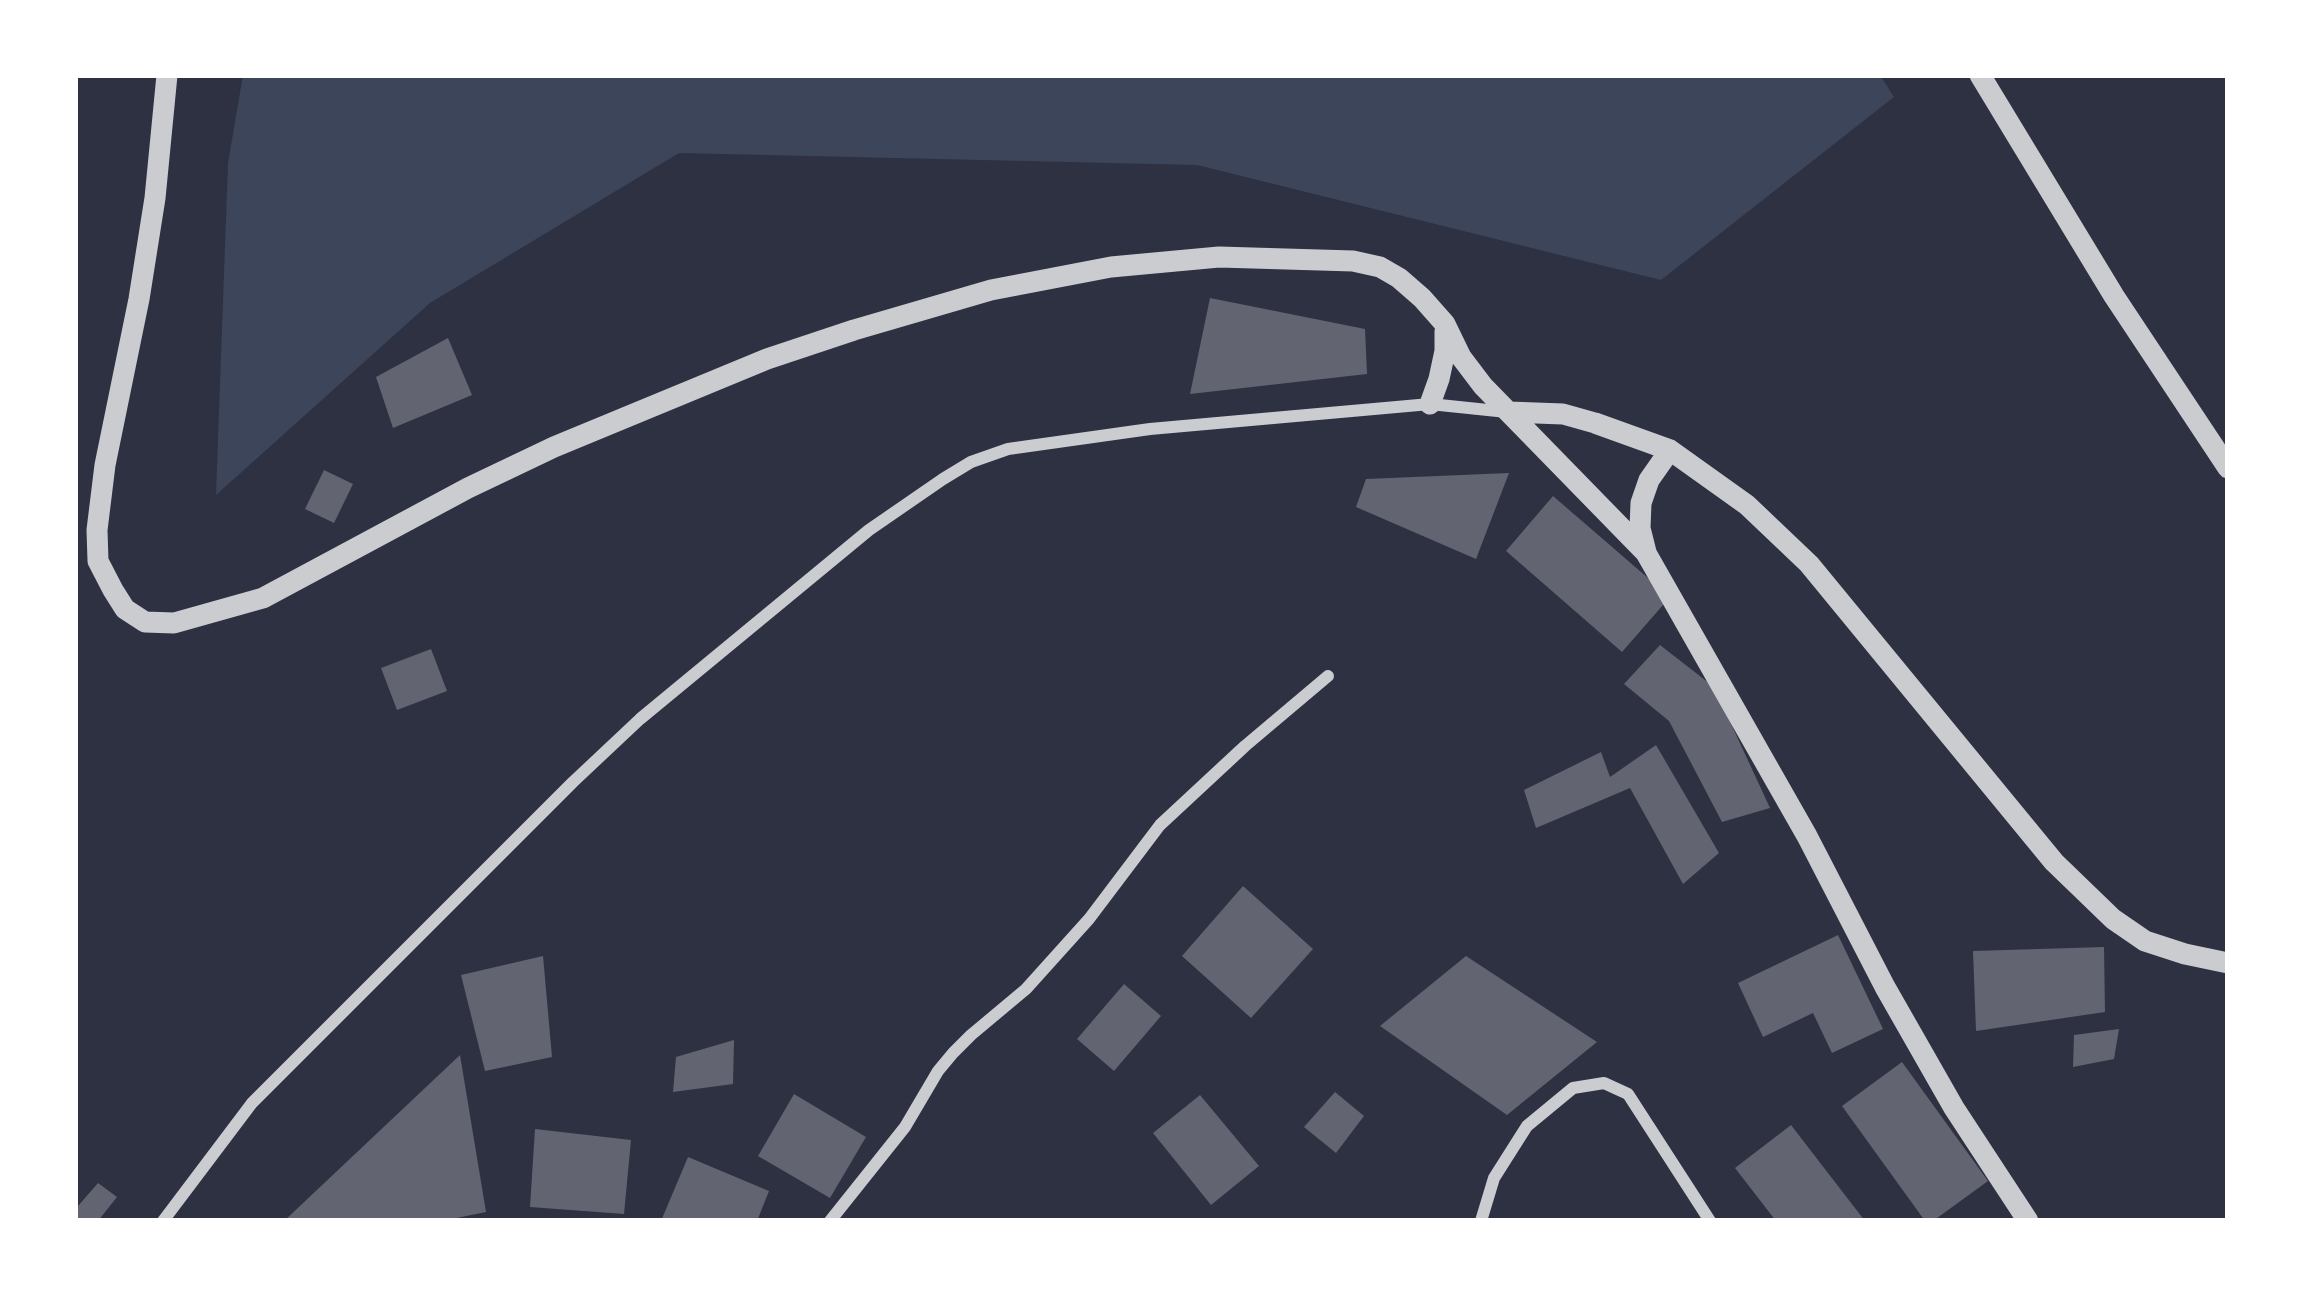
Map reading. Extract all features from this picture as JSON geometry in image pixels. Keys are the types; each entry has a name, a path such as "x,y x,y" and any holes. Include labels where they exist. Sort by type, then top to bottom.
{"street":[{"path":"167,75 140,299 105,465 97,530 98,561 113,590 125,609 146,622 174,622 262,598 554,447 767,359 991,290 1175,259 1352,261 1380,266 1422,298 1445,324 1461,357 1483,386 1646,553 1954,1108 2028,1221"},
{"path":"1980,75 2114,296 2228,468"},
{"path":"1430,404 1445,352 1445,324"},
{"path":"163,1221 252,1103 573,782 640,719 869,530 943,478 1008,449 1193,424 1430,404 1563,414 1670,450 1747,505 1809,564 2054,862 2113,919 2145,940 2228,963"},
{"path":"1646,553 1641,503 1649,480 1670,450"},
{"path":"830,1221 904,1127 938,1071 1026,989 1089,920 1160,825 1328,676"},
{"path":"1481,1221 1494,1178 1528,1126 1573,1088 1604,1083 1628,1094 1710,1221"}],"shaded area":[{"path":"243,75 1880,75 1894,97 1661,280 1197,165 679,153 430,303 216,495 228,163"}],"building":[{"path":"1210,298 1365,329 1367,374 1190,394"},
{"path":"448,338 472,395 393,428 376,377"},
{"path":"324,470 353,484 334,523 305,509"},
{"path":"1509,473 1476,559 1356,507 1366,479"},
{"path":"1553,496 1670,597 1622,652 1506,551"},
{"path":"1660,645 1714,687 1770,808 1722,822 1669,721 1624,684"},
{"path":"431,649 447,691 397,710 381,668"},
{"path":"1656,745 1719,853 1683,884 1630,788 1536,828 1524,790 1601,752 1610,777"},
{"path":"1243,886 1313,949 1251,1018 1182,956"},
{"path":"1838,935 1883,1029 1832,1053 1813,1013 1763,1037 1738,983"},
{"path":"2104,947 2105,1012 1976,1031 1973,951"},
{"path":"543,956 552,1057 485,1071 461,975"},
{"path":"1466,956 1597,1042 1507,1115 1380,1026"},
{"path":"1124,984 1161,1016 1114,1071 1077,1039"},
{"path":"2119,1029 2114,1059 2073,1067 2074,1035"},
{"path":"734,1040 733,1084 673,1092 676,1057"},
{"path":"460,1055 486,1212 442,1221 284,1221"},
{"path":"1902,1062 1988,1181 1933,1221 1925,1221 1842,1106"},
{"path":"1335,1092 1364,1116 1336,1153 1304,1127"},
{"path":"794,1094 866,1137 830,1198 758,1156"},
{"path":"1200,1095 1259,1166 1211,1205 1153,1133"},
{"path":"1791,1125 1865,1221 1776,1221 1735,1168"},
{"path":"535,1129 631,1140 624,1214 530,1207"},
{"path":"688,1157 769,1191 757,1221 661,1221"},
{"path":"98,1183 117,1197 98,1221 75,1221 75,1205"}]}
